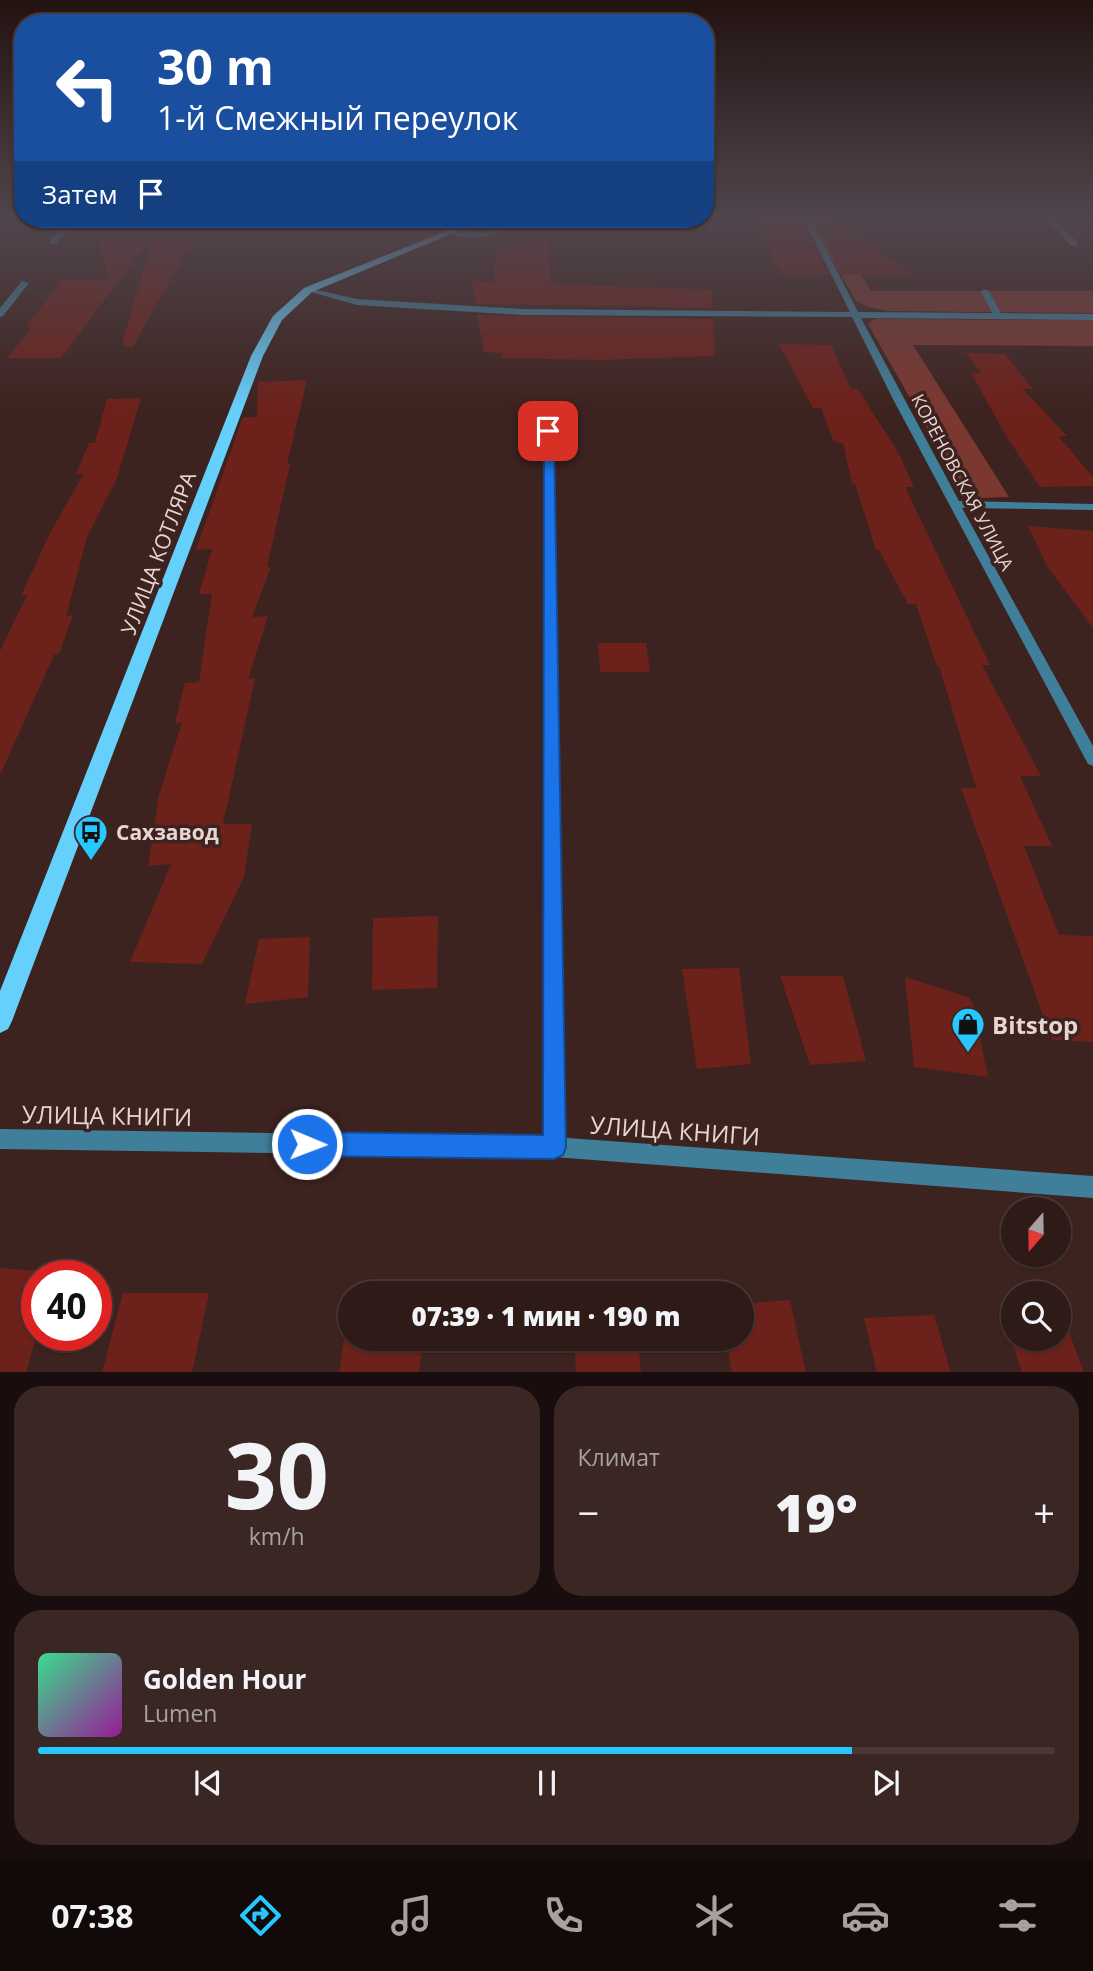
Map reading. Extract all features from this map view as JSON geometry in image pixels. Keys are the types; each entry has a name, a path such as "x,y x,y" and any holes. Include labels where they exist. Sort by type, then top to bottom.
{"main road":[{"name":"УЛИЦА КОТЛЯРА","path":"0,1021 257,356 277,318 308,290 328,282"}],"street":[{"name":"КОРЕНОВСКАЯ УЛИЦА","path":"838,282 1093,760"},
{"path":"0,314 25,283"},
{"path":"308,290 357,302 523,312 1093,317"},
{"path":"985,292 999,317"},
{"path":"548,431 554,1147"},
{"path":"955,504 1093,507"},
{"name":"УЛИЦА КНИГИ","path":"0,1139 554,1147 1093,1187"}],"shaded area":[{"path":"845,282 865,282 871,291 1093,291 1093,313 889,311 868,307 856,301"},
{"path":"875,319 1093,320 1093,346 913,345 1009,497 979,498 962,490 868,324"}],"building":[{"path":"60,282 118,282 61,358 7,358 32,327 26,327"},
{"path":"140,282 170,282 132,348 122,344"},
{"path":"472,282 551,282 712,290 712,308 476,304"},
{"path":"477,315 713,319 715,356 600,360 501,358 503,353 484,352"},
{"path":"779,344 831,345 851,389 858,389 899,454 914,487 905,487 990,665 982,665 1041,776 1020,776 1052,846 1024,846 1059,935 1093,936 1093,1042 1052,1040 961,788 976,788 939,666 916,604 908,604 879,550 876,550 855,484 852,483 843,443 834,442 821,408 813,408"},
{"path":"966,353 1005,354 1033,389 1023,389 1067,436 1058,436 1093,477 1093,486 1040,487 1005,434 971,373 981,373"},
{"path":"307,380 267,567 271,567 252,617 268,616 248,679 255,678 223,824 252,824 244,877 202,964 130,962 171,864 148,866 159,795 182,722 175,723 185,683 199,682 212,594 199,594 212,549 196,550 243,417 257,417 258,382"},
{"path":"141,398 117,478 87,537 66,616 73,615 59,654 54,655 0,775 0,651 27,595 21,596 49,535 84,473 76,474 89,443 95,443 107,399"},
{"path":"1028,526 1093,531 1093,628 1047,566"},
{"path":"598,643 646,643 650,672 600,672"},
{"path":"438,916 437,988 372,990 373,918"},
{"path":"310,937 308,997 245,1004 259,939"},
{"path":"739,968 751,1064 697,1069 682,969"},
{"path":"780,976 843,976 866,1061 810,1065"},
{"path":"905,977 968,997 973,1003 988,1077 914,1067"},
{"path":"0,1268 21,1270 21,1351 32,1351 26,1372 0,1372"},
{"path":"123,1293 209,1293 192,1372 102,1372 108,1351 112,1351 112,1335"},
{"path":"790,1300 806,1372 732,1372 728,1351 754,1351 754,1303"},
{"path":"934,1315 951,1372 877,1372 864,1318"},
{"path":"1071,1338 1084,1372 1022,1372 1015,1351 1071,1351"},
{"path":"342,1351 422,1351 419,1372 339,1372"},
{"path":"575,1351 639,1351 641,1372 576,1372"}],"place":[{"name":"Сахзавод","path":"91,862"},
{"name":"Bitstop","path":"968,1054"}],"route":[{"path":"307,1144 554,1147 548,431"}]}
